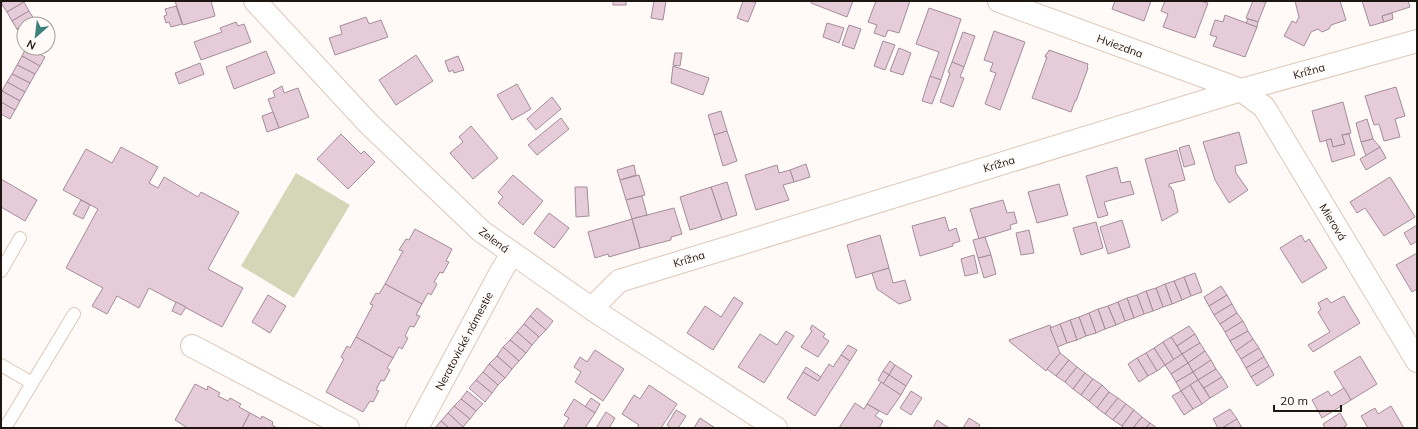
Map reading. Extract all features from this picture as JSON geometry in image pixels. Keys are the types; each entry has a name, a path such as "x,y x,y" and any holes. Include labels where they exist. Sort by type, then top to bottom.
{"street":[{"name":"Zelená","path":"255,1 369,124 481,231 594,311 776,428"},
{"name":"Hviezdna","path":"999,1 1241,90"},
{"name":"Krížna","path":"594,311 600,300 619,280 1241,90 1417,41"},
{"name":"Mierová","path":"1241,90 1264,107 1417,361"},
{"name":"Neratovické námestie","path":"417,428 512,254"},
{"path":"192,346 348,428"}],"lane":[{"path":"1,271 20,238"},
{"path":"5,428 74,314"},
{"path":"1,364 32,383"}],"green space":[{"path":"296,173 350,205 294,298 241,266"}],"building":[{"path":"5,1 24,2 7,12 1,3"},
{"path":"175,1 211,1 215,16 183,25"},
{"path":"613,1 626,1 626,5 613,5"},
{"path":"654,1 666,1 663,20 651,18"},
{"path":"743,1 756,2 748,22 737,18"},
{"path":"812,1 853,1 847,17 811,3"},
{"path":"876,1 910,1 899,33 888,30 885,37 874,33 877,25 868,22"},
{"path":"1115,1 1151,1 1144,21 1112,9"},
{"path":"1165,1 1200,1 1208,3 1195,38 1163,27 1168,14 1161,11"},
{"path":"1253,1 1266,2 1258,22 1246,18"},
{"path":"1295,1 1340,1 1346,20 1331,25 1329,29 1322,32 1318,29 1311,32 1304,46 1284,36 1292,21 1296,23 1299,17"},
{"path":"1362,1 1408,1 1410,7 1382,16 1384,22 1370,26"},
{"path":"24,2 29,11 20,16 16,16 16,19 12,21 7,12"},
{"path":"176,6 182,24 171,27 169,22 166,23 164,16 167,15 165,9"},
{"path":"929,8 961,19 941,80 930,77 939,52 916,44"},
{"path":"29,11 32,16 20,16"},
{"path":"1392,13 1393,19 1384,22 1382,16"},
{"path":"1225,15 1257,27 1245,57 1213,46 1217,37 1210,35 1215,20 1223,22"},
{"path":"366,17 369,24 381,20 388,37 335,55 329,38 342,34 340,26"},
{"path":"16,19 16,27 12,21"},
{"path":"1248,19 1258,22 1257,27 1246,23"},
{"path":"236,22 238,26 244,24 251,42 201,60 194,42 222,32 220,28"},
{"path":"827,23 844,28 839,43 823,37"},
{"path":"849,25 861,29 854,49 842,45"},
{"path":"994,31 1025,42 1000,110 985,104 996,73 990,71 993,63 984,60"},
{"path":"963,32 975,36 964,67 952,62"},
{"path":"883,41 895,45 885,70 874,66"},
{"path":"899,48 911,53 903,75 890,71"},
{"path":"1049,50 1088,64 1088,68 1071,112 1032,98 1047,57 1045,57 1046,54"},
{"path":"266,51 275,73 234,89 226,67"},
{"path":"675,53 682,53 680,66 673,65"},
{"path":"416,55 433,81 396,105 379,80"},
{"path":"22,56 43,56 45,57 40,66"},
{"path":"22,56 40,66 35,74 17,65"},
{"path":"458,56 464,70 454,73 453,70 449,72 445,61"},
{"path":"952,62 964,67 960,77 964,78 953,107 940,102 950,73 948,72"},
{"path":"200,63 204,74 179,84 175,73"},
{"path":"17,65 35,74 30,83 12,74"},
{"path":"673,66 709,78 703,95 671,83"},
{"path":"12,74 30,83 25,92 7,82"},
{"path":"930,76 941,80 932,104 922,101"},
{"path":"7,82 25,92 20,101 2,91"},
{"path":"517,84 531,109 512,120 497,95"},
{"path":"282,86 284,93 298,88 309,117 279,128 268,99 275,97 273,91"},
{"path":"1396,87 1405,116 1395,119 1400,137 1384,141 1379,124 1374,125 1365,96"},
{"path":"2,91 20,101 15,110 1,102"},
{"path":"552,97 561,109 536,130 527,119"},
{"path":"1,102 15,110 10,119 1,114"},
{"path":"1343,102 1351,133 1342,135 1345,144 1333,147 1331,139 1320,142 1312,111"},
{"path":"721,111 727,131 714,135 708,115"},
{"path":"273,112 279,128 267,132 262,116"},
{"path":"561,118 569,129 537,155 528,145"},
{"path":"1367,119 1373,139 1361,142 1356,123"},
{"path":"471,126 498,158 473,179 450,153 463,142 459,137"},
{"path":"727,131 737,161 723,166 714,135"},
{"path":"1239,132 1247,163 1235,166 1236,173 1248,190 1229,203 1215,180 1203,142"},
{"path":"341,134 361,154 364,151 375,162 348,189 317,159"},
{"path":"1349,134 1355,155 1332,162 1326,140 1331,139 1333,147 1345,144 1342,135"},
{"path":"1373,139 1380,147 1366,156 1361,142"},
{"path":"1189,145 1195,164 1184,167 1179,148"},
{"path":"121,147 158,167 149,183 158,188 164,177 198,197 201,192 239,212 208,269 243,288 222,327 149,288 139,308 117,296 107,314 92,306 103,288 66,268 98,209 63,190 86,149 112,163"},
{"path":"1380,147 1386,158 1366,170 1360,159"},
{"path":"1177,150 1185,180 1169,184 1169,187 1173,190 1178,212 1162,221 1145,159"},
{"path":"806,164 810,177 794,182 790,170"},
{"path":"634,165 636,175 620,180 617,170"},
{"path":"777,165 779,173 790,170 794,182 783,185 789,200 756,210 745,175"},
{"path":"1117,167 1121,183 1130,181 1134,194 1104,202 1108,215 1098,218 1086,176"},
{"path":"513,175 543,201 523,225 498,203 503,197 498,192"},
{"path":"639,175 645,195 626,200 620,180"},
{"path":"1390,177 1415,217 1384,236 1365,208 1357,213 1350,202"},
{"path":"1,179 37,200 25,221 1,207"},
{"path":"727,182 737,215 722,220 711,187"},
{"path":"1059,184 1068,215 1037,223 1028,192"},
{"path":"575,187 587,187 589,216 576,217"},
{"path":"711,187 722,220 690,230 680,197"},
{"path":"642,196 647,215 632,219 626,200"},
{"path":"81,200 90,205 83,219 73,214"},
{"path":"1003,200 1007,213 1014,212 1017,223 1010,225 1011,229 979,239 970,209"},
{"path":"674,208 682,234 671,237 671,240 640,248 632,219"},
{"path":"549,213 569,228 554,248 534,233"},
{"path":"945,217 949,231 956,228 960,241 952,244 953,246 920,256 912,226"},
{"path":"632,219 640,248 609,257 608,254 595,258 588,232"},
{"path":"1122,220 1130,247 1108,254 1100,227"},
{"path":"1096,222 1103,248 1081,255 1073,228"},
{"path":"1417,225 1417,241 1411,245 1404,233"},
{"path":"415,229 452,249 446,261 449,262 443,273 440,272 434,282 437,284 431,295 428,293 422,304 385,284 403,251 399,250 406,239 409,240"},
{"path":"1029,230 1034,253 1021,255 1016,233"},
{"path":"880,235 889,268 856,278 847,245"},
{"path":"1301,235 1305,242 1309,239 1327,268 1302,283 1280,248"},
{"path":"985,237 991,255 978,258 973,240"},
{"path":"1417,253 1417,289 1412,292 1396,265"},
{"path":"974,255 978,273 965,276 961,259"},
{"path":"991,255 996,274 984,278 978,258"},
{"path":"889,268 893,283 905,280 911,300 899,304 877,289 872,273"},
{"path":"1195,273 1202,292 1191,296 1184,277"},
{"path":"1184,277 1191,296 1182,300 1174,281"},
{"path":"1174,281 1182,300 1172,304 1165,284"},
{"path":"385,284 422,304 416,315 420,316 414,327 410,326 405,336 408,338 402,349 399,347 393,358 356,337 373,305 370,304 376,293 379,294"},
{"path":"1165,284 1172,304 1163,307 1156,288"},
{"path":"1221,286 1227,295 1209,306 1204,297"},
{"path":"1156,288 1163,307 1153,311 1146,291"},
{"path":"1146,291 1153,311 1144,314 1137,295"},
{"path":"268,295 286,306 270,333 252,322"},
{"path":"1137,295 1144,314 1134,318 1127,298"},
{"path":"1227,295 1232,304 1214,315 1209,306"},
{"path":"1344,296 1360,323 1313,352 1308,345 1330,332 1318,312 1321,309 1318,303 1327,298 1331,303"},
{"path":"734,297 743,303 713,350 687,333 705,306 721,317"},
{"path":"1127,298 1134,318 1125,321 1118,302"},
{"path":"176,302 186,307 181,315 172,311"},
{"path":"1118,302 1125,321 1116,325 1108,306"},
{"path":"1232,304 1237,313 1220,324 1214,315"},
{"path":"1108,306 1116,325 1105,329 1098,309"},
{"path":"537,308 553,321 546,330 530,316"},
{"path":"1098,309 1105,329 1096,333 1089,313"},
{"path":"1089,313 1096,333 1086,336 1079,317"},
{"path":"1237,313 1243,321 1225,332 1220,324"},
{"path":"530,316 546,330 539,337 524,324"},
{"path":"1079,317 1086,336 1077,340 1070,320"},
{"path":"1070,320 1077,340 1067,343 1060,324"},
{"path":"1243,321 1248,331 1230,341 1225,332"},
{"path":"524,324 539,337 532,345 517,332"},
{"path":"1060,324 1067,343 1057,347 1050,328"},
{"path":"812,325 825,334 823,337 829,341 818,357 801,347 812,331 810,329"},
{"path":"1050,325 1060,353 1046,371 1009,340"},
{"path":"1189,326 1195,334 1177,346 1171,337"},
{"path":"786,331 794,336 764,383 738,367 760,334 777,345"},
{"path":"1248,331 1253,339 1236,351 1230,341"},
{"path":"517,332 532,345 526,353 510,340"},
{"path":"1195,334 1200,343 1182,354 1177,346"},
{"path":"356,337 393,358 387,368 390,370 384,381 381,380 376,390 379,391 373,402 370,401 363,412 326,392 344,359 341,357 347,346 350,348"},
{"path":"1171,337 1182,354 1174,360 1163,342"},
{"path":"1253,339 1259,348 1241,359 1236,351"},
{"path":"510,340 526,353 519,361 503,347"},
{"path":"1163,342 1174,360 1165,365 1154,348"},
{"path":"1200,343 1205,351 1188,363 1182,354"},
{"path":"848,345 857,350 850,361 841,355"},
{"path":"503,347 519,361 512,369 497,356"},
{"path":"1154,348 1165,365 1157,371 1146,353"},
{"path":"1259,348 1264,357 1246,368 1241,359"},
{"path":"595,350 624,369 603,401 575,382 581,372 574,367 580,357 587,362"},
{"path":"1205,351 1211,360 1193,372 1188,363"},
{"path":"1060,353 1069,360 1056,376 1047,369"},
{"path":"1146,353 1157,371 1148,376 1137,358"},
{"path":"1182,354 1188,363 1171,374 1165,365"},
{"path":"841,355 850,361 815,416 787,398 803,372 818,381 829,364 833,367"},
{"path":"497,356 512,369 505,378 489,364"},
{"path":"1360,356 1377,384 1351,400 1334,372"},
{"path":"1264,357 1269,366 1251,377 1246,368"},
{"path":"1137,358 1148,376 1139,382 1128,364"},
{"path":"1069,360 1077,367 1065,382 1056,376"},
{"path":"1211,360 1216,369 1198,380 1193,372"},
{"path":"890,361 895,365 889,375 883,371"},
{"path":"1188,363 1193,372 1176,382 1171,374"},
{"path":"489,364 505,378 498,385 483,372"},
{"path":"895,365 912,376 906,386 889,375"},
{"path":"1269,366 1274,375 1257,386 1251,377"},
{"path":"806,367 821,377 818,381 803,372"},
{"path":"1077,367 1085,373 1073,389 1065,382"},
{"path":"1216,369 1222,377 1204,388 1198,380"},
{"path":"883,371 889,375 883,384 878,380"},
{"path":"483,372 498,385 492,393 476,380"},
{"path":"1193,372 1198,380 1181,391 1176,382"},
{"path":"1085,373 1093,379 1081,395 1073,389"},
{"path":"889,375 906,386 901,395 883,384"},
{"path":"1222,377 1228,387 1210,398 1204,388"},
{"path":"1093,379 1102,385 1089,401 1081,395"},
{"path":"476,380 492,393 485,402 469,388"},
{"path":"1198,380 1210,398 1202,404 1190,385"},
{"path":"881,382 901,395 887,415 867,404"},
{"path":"195,384 207,390 208,386 220,393 218,396 228,401 230,398 241,404 239,407 250,413 242,428 186,428 175,420"},
{"path":"649,385 677,404 661,428 637,428 639,425 622,414 634,395 640,399"},
{"path":"1102,385 1109,392 1097,408 1089,401"},
{"path":"1190,385 1202,404 1193,409 1181,391"},
{"path":"1344,388 1351,400 1322,418 1312,400 1328,391 1331,396"},
{"path":"467,391 483,404 476,411 461,399"},
{"path":"911,391 922,398 911,415 900,408"},
{"path":"1181,391 1193,409 1184,415 1172,396"},
{"path":"1109,392 1118,398 1105,414 1097,408"},
{"path":"591,398 600,404 595,413 585,407"},
{"path":"1118,398 1126,404 1113,420 1105,414"},
{"path":"461,399 476,411 470,419 454,406"},
{"path":"574,399 595,413 585,428 563,428 569,418 564,415"},
{"path":"855,403 864,409 867,404 879,411 875,416 883,421 879,428 839,428"},
{"path":"1126,404 1134,410 1122,426 1113,420"},
{"path":"454,406 470,419 463,427 448,413"},
{"path":"1391,406 1404,428 1368,428 1361,416 1375,408 1378,414"},
{"path":"1230,409 1237,419 1222,428 1218,428 1213,419"},
{"path":"676,410 686,416 678,428 671,428 667,425"},
{"path":"1134,410 1142,417 1133,428 1124,428 1122,426"},
{"path":"606,412 615,418 609,428 596,428"},
{"path":"250,413 261,419 262,416 273,422 272,425 277,428 242,428"},
{"path":"448,413 463,427 462,428 449,428 441,421"},
{"path":"1340,413 1347,425 1342,428 1325,428 1323,424"},
{"path":"1142,417 1150,423 1146,428 1133,428"},
{"path":"700,418 715,428 694,428"},
{"path":"969,418 980,425 978,428 963,428"},
{"path":"1237,419 1242,428 1222,428"},
{"path":"937,420 949,428 933,428"},
{"path":"441,421 449,428 435,428"},
{"path":"1150,423 1157,428 1146,428"}]}
